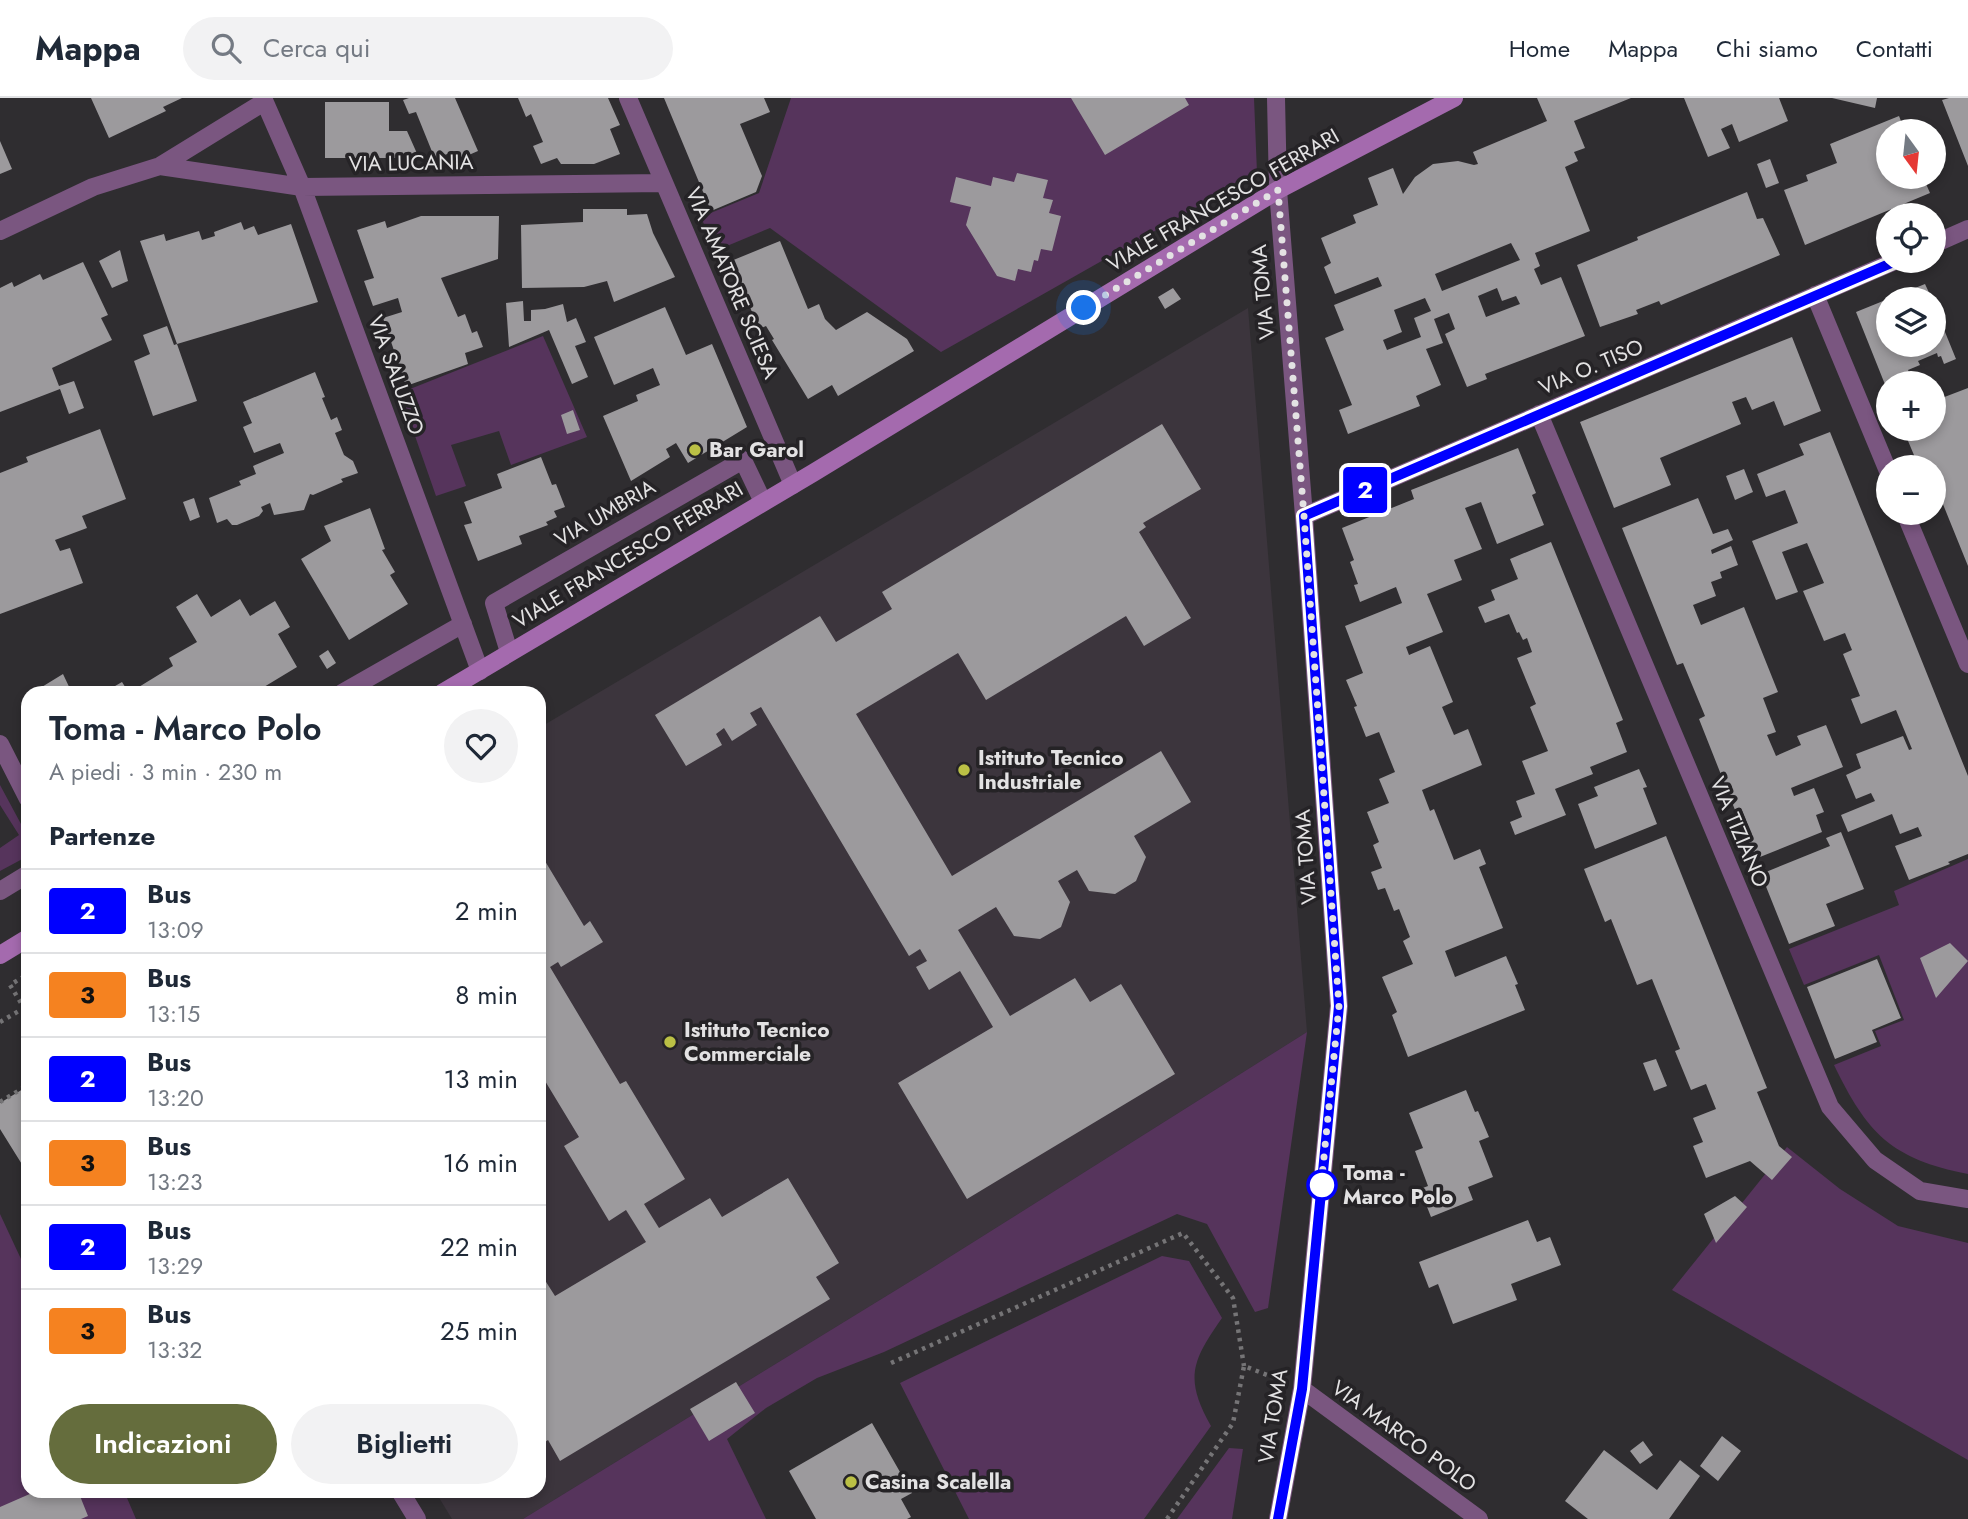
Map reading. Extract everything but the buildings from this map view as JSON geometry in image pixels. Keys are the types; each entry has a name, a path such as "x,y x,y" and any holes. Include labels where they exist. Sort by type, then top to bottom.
{"street":[{"name":"VIA AMATORE SCIESA","path":"628,98 793,485"},
{"name":"VIA TOMA","path":"1276,98 1278,190 1339,1006 1302,1389 1278,1519"},
{"name":"VIALE FRANCESCO FERRARI","path":"454,686 793,485 1278,190 1454,98"},
{"name":"VIA LUCANIA","path":"0,231 93,187 160,166 263,100"},
{"name":"VIA SALUZZO","path":"263,100 302,187 480,671"},
{"name":"VIA LUCANIA","path":"160,166 302,187 664,183"},
{"path":"1946,239 1968,229"},
{"name":"VIA O. TISO","path":"1304,516 1876,269"},
{"path":"1815,295 1881,455"},
{"name":"VIA TIZIANO","path":"1539,414 1829,1107 1875,1160 1920,1191 1968,1199"},
{"name":"VIA UMBRIA","path":"509,652 494,603 743,460 763,502"},
{"path":"1910,525 1968,664"},
{"path":"354,686 463,624"},
{"path":"0,744 21,785"},
{"path":"0,891 21,878"},
{"path":"0,955 21,942"},
{"name":"VIA MARCO POLO","path":"1302,1389 1479,1519"},
{"path":"404,1498 417,1519"}],"path":[{"path":"21,978 10,985 21,1003"},
{"path":"0,1022 21,1010"},
{"path":"0,1102 21,1089"},
{"path":"891,1363 1183,1233 1233,1298 1244,1366 1233,1423 1167,1519"},
{"path":"1244,1366 1302,1389"}],"shaded area":[{"path":"791,98 1254,98 1257,173 941,352 770,228 715,251 701,217 759,193"},
{"name":"Istituto Tecnico Industriale","path":"1248,308 1307,1032 932,1268 523,1519 452,1519 439,1498 546,1498 546,724"},
{"path":"543,336 587,437 511,465 499,431 451,445 466,486 436,496 400,393"},
{"path":"0,785 21,824 21,860 0,871 0,848 19,835 0,805"},
{"path":"1968,859 1968,1174 1919,1160 1884,1139 1858,1109 1834,1065 1881,1046 1875,1031 1904,1020 1879,955 1804,985 1789,949 1899,905 1894,891"},
{"path":"1307,1032 1268,1308 1255,1312 1207,1224 1177,1214 884,1352 817,1378 766,1408 727,1439 766,1519 523,1519 932,1268"},
{"path":"1787,1147 1840,1189 1898,1226 1968,1243 1968,1460 1672,1290"},
{"path":"0,1214 21,1259 21,1498 127,1498 136,1519 0,1519"},
{"path":"1162,1256 1189,1261 1222,1318 1204,1346 1195,1370 1197,1395 1211,1426 1144,1519 969,1519 900,1383"},
{"path":"1229,1448 1243,1449 1232,1519 1177,1519"}],"bus line":[{"name":"2","path":"1278,1519 1302,1389 1339,1006 1304,516 1876,270"}],"place":[{"name":"Bar Garol","path":"695,450"},
{"name":"Istituto Tecnico Industriale","path":"964,770"},
{"name":"Istituto Tecnico Commerciale","path":"670,1042"},
{"name":"Toma - Marco Polo","path":"1322,1185"},
{"name":"Casina Scalella","path":"851,1482"}],"route":[{"path":"1084,308 1278,190 1339,1006 1320,1197 1322,1185"}]}
